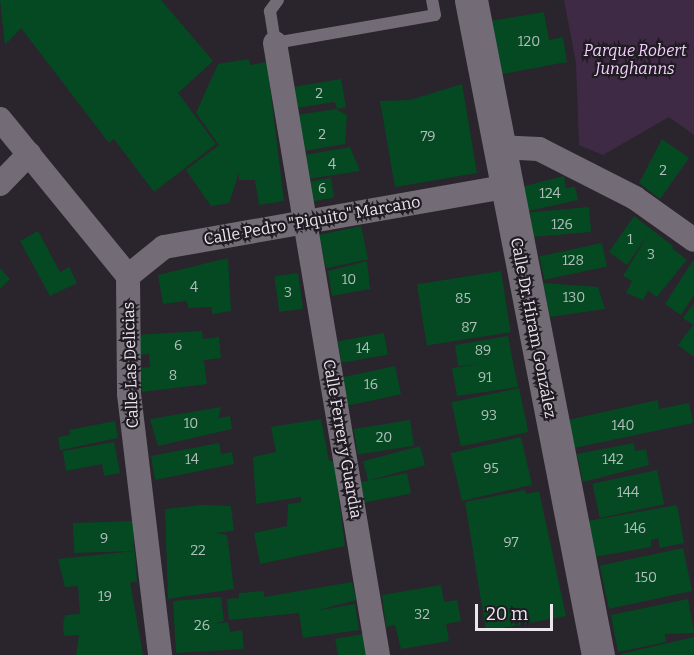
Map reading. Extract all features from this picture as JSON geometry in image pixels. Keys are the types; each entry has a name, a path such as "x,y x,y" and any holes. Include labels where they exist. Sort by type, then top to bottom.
{"street":[{"name":"Calle Dr. Hiram González","path":"471,0 505,187 598,655"},
{"name":"Calle Ferrer y Guardia","path":"275,43 378,655"},
{"path":"0,119 128,276"},
{"path":"498,147 539,149 634,198 694,240"},
{"path":"0,184 29,154"},
{"name":"Calle Pedro \"Piquito\" Marcano","path":"128,276 164,247 505,187"},
{"name":"Calle Las Delicias","path":"128,276 129,394 160,655"}],"lane":[{"path":"278,0 270,11 275,43 435,15 432,0"}],"green space":[{"name":"Parque Robert Junghanns","path":"564,0 694,0 694,135 669,117 603,155 579,145 576,63"}],"building":[{"path":"0,0 161,0 213,61 178,93 216,144 154,192 114,139 109,143 21,28 5,45"},
{"path":"544,12 549,40 563,37 567,62 502,74 490,21"},
{"path":"249,59 250,65 267,62 284,201 259,205 255,180 239,180 239,173 229,203 211,206 186,170 219,145 196,113 218,64"},
{"path":"341,79 346,107 337,109 335,102 296,108 293,87"},
{"path":"462,84 477,173 395,187 380,101 410,100"},
{"path":"336,109 347,115 345,144 304,151 297,115"},
{"path":"662,139 689,158 660,199 639,183"},
{"path":"350,147 360,171 308,179 304,155"},
{"path":"564,176 566,188 575,187 578,200 528,211 521,187"},
{"path":"331,178 334,198 312,201 309,181"},
{"path":"589,207 591,232 532,237 530,212"},
{"path":"634,216 673,246 643,300 626,293 632,281 623,276 649,233 627,265 609,252"},
{"path":"361,226 368,259 326,268 319,235"},
{"path":"38,231 60,272 69,267 77,283 50,296 20,241"},
{"path":"602,243 607,266 544,280 539,256"},
{"path":"672,248 687,260 657,297 642,285"},
{"path":"228,258 231,311 212,314 212,307 188,308 187,301 163,304 158,275"},
{"path":"694,259 694,295 681,315 665,304"},
{"path":"367,261 370,289 332,296 328,271"},
{"path":"0,268 10,279 0,289"},
{"path":"501,271 511,332 427,346 417,284"},
{"path":"298,273 303,309 279,312 274,276"},
{"path":"543,283 598,287 605,309 550,317"},
{"path":"694,303 694,357 678,345 693,325 683,318"},
{"path":"202,331 203,339 219,337 221,358 204,360 207,384 142,392 139,368 150,367 149,354 138,355 136,335"},
{"path":"384,333 388,355 342,363 338,341"},
{"path":"508,336 518,387 457,396 452,368 479,364 458,366 455,345"},
{"path":"395,366 401,394 347,406 341,377"},
{"path":"519,388 528,432 461,446 452,402"},
{"path":"658,400 659,409 689,403 693,423 574,448 568,420"},
{"path":"221,407 218,418 230,416 232,429 158,446 150,419"},
{"path":"321,419 329,461 334,461 345,546 260,564 254,533 287,526 288,504 301,502 301,497 256,504 253,457 276,452 271,427"},
{"path":"410,420 414,446 358,455 354,429"},
{"path":"115,421 118,438 60,450 58,437 70,435 69,430"},
{"path":"521,437 532,485 462,501 451,453"},
{"path":"114,442 120,473 104,476 102,464 66,471 63,451"},
{"path":"219,443 221,454 232,452 234,464 155,480 151,456"},
{"path":"634,443 635,451 646,449 649,465 583,482 577,454"},
{"path":"420,446 425,465 368,481 363,461"},
{"path":"657,470 664,504 600,518 592,484"},
{"path":"407,473 411,494 365,503 361,482"},
{"path":"525,490 526,494 539,491 566,616 486,631 465,502"},
{"path":"202,505 231,506 234,531 215,533 227,535 234,589 168,599 165,509"},
{"path":"677,505 684,543 660,548 658,538 651,540 651,547 594,557 588,521"},
{"path":"133,521 134,551 74,553 73,523"},
{"path":"683,548 692,591 609,609 600,566"},
{"path":"135,551 137,582 130,582 143,655 76,655 79,635 64,636 63,625 65,615 80,614 78,586 65,587 58,559"},
{"path":"352,582 356,600 315,611 355,604 359,630 303,638 299,613 229,620 227,599 239,598 239,593 264,591 264,597"},
{"path":"441,585 444,602 457,600 461,621 446,624 449,641 401,649 395,625 386,627 382,595"},
{"path":"221,597 224,621 215,624 228,622 230,632 242,630 244,649 176,653 173,601"},
{"path":"688,599 694,633 665,634 666,642 618,652 611,615"},
{"path":"363,634 367,655 338,655 335,639"},
{"path":"694,637 694,655 621,655 621,654"}]}
